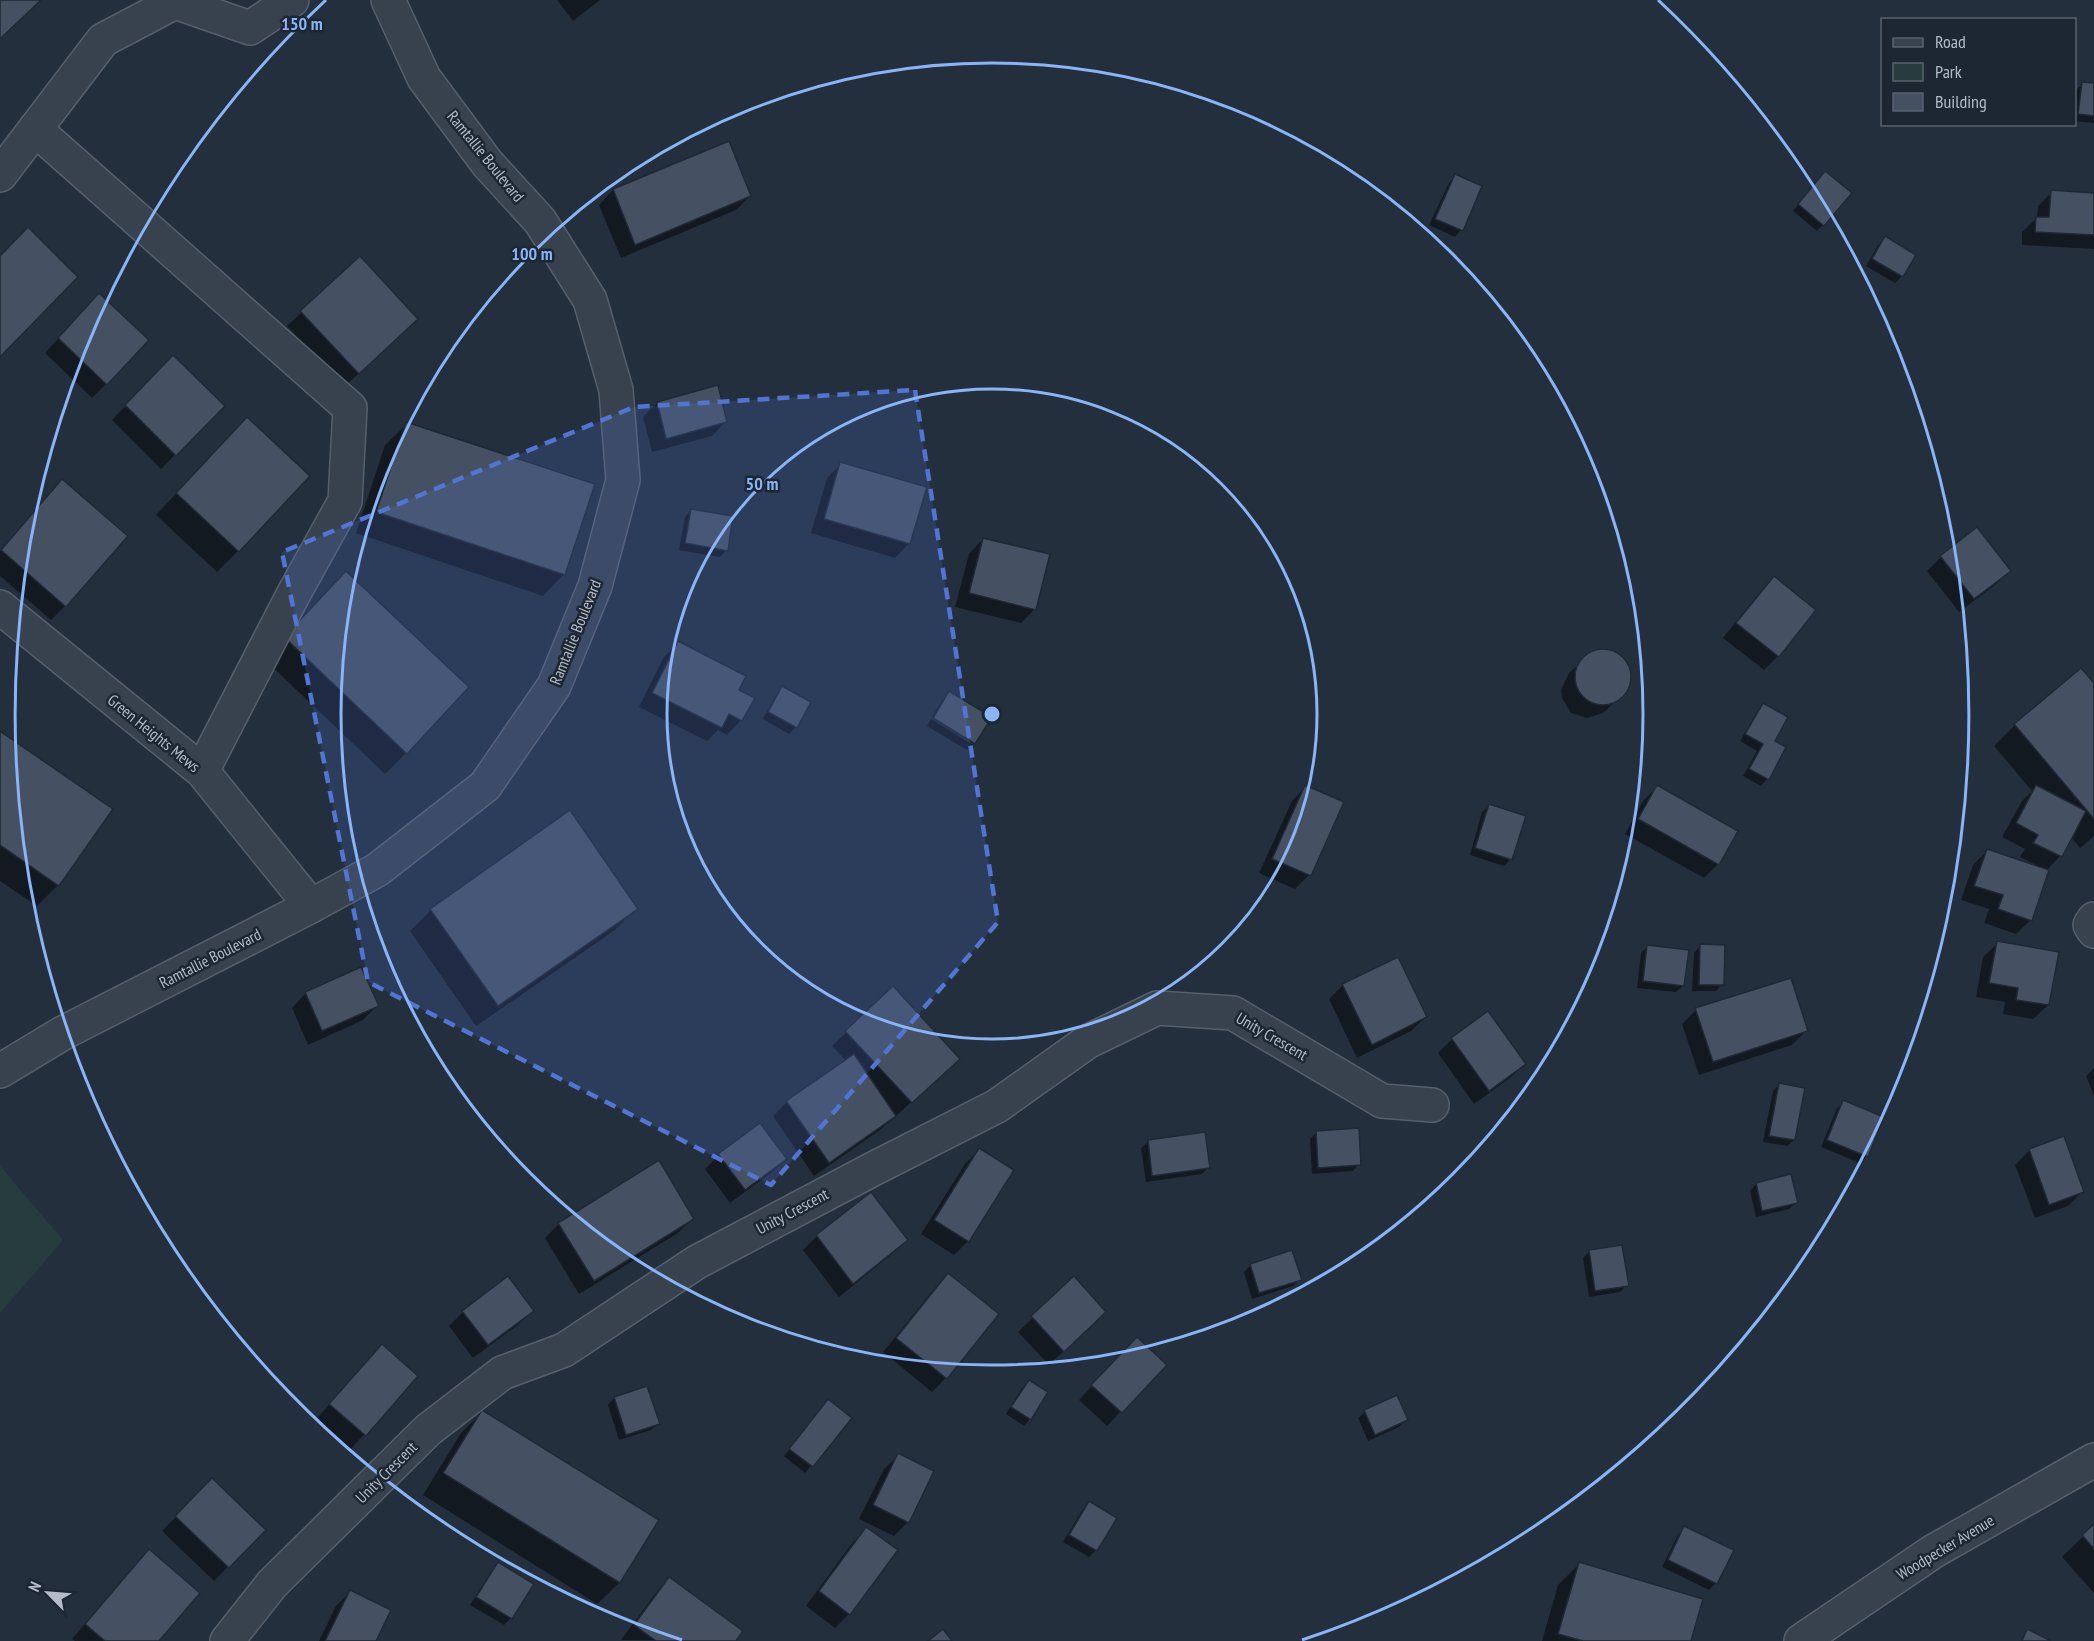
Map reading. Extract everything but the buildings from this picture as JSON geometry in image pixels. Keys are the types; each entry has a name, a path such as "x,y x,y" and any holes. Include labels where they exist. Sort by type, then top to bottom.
{"street":[{"path":"0,175 103,40 175,2 250,28 292,0"},
{"name":"Ramtallie Boulevard","path":"0,1071 63,1033 377,870 485,786 554,686 595,586 622,480 616,390 590,300 540,221 487,163 424,78 388,0"},
{"path":"35,129 350,408 345,501 293,595 202,771"},
{"name":"Green Heights Mews","path":"0,607 202,771 311,906"},
{"path":"2094,919 2090,925 2094,931"},
{"name":"Unity Crescent","path":"227,1641 272,1584 428,1430 502,1373 564,1350 697,1262 997,1106 1087,1042 1157,1008 1233,1013 1382,1101 1432,1106"},
{"name":"Woodpecker Avenue","path":"1801,1641 1934,1551 2094,1460"}],"highlighted area":[{"path":"915,390 998,922 771,1185 368,982 282,552 634,407"}],"green space":[{"path":"0,1166 63,1240 0,1313"}]}
